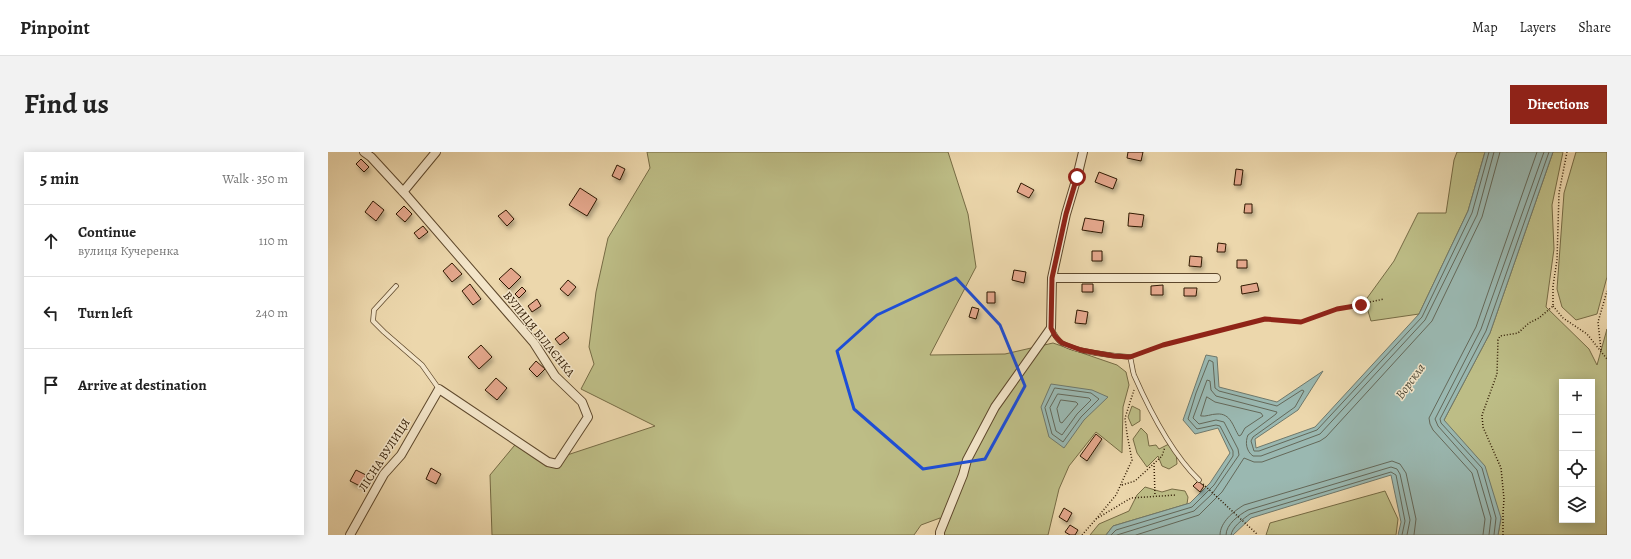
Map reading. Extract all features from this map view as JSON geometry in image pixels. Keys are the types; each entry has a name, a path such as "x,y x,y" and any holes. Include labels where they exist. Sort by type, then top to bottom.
{"street":[{"name":"ВУЛИЦЯ БІЛАЄНКА","path":"364,152 371,157 403,192 534,343 555,376 582,402 588,417 557,464 548,462 439,389"},
{"path":"403,192 436,152"},
{"path":"940,535 948,509 970,453 995,407 1051,328 1052,278 1066,214 1083,152"},
{"path":"1052,278 1216,278"},
{"name":"ЛІСНА ВУЛИЦЯ","path":"350,535 384,474 401,455 439,389"}],"lane":[{"path":"396,286 374,310 373,321 422,365 439,389"},
{"path":"1051,328 1055,336 1062,343 1081,350 1114,356 1130,357 1137,381 1168,439 1180,457 1199,480"}],"path":[{"path":"1568,152 1559,192 1557,260 1553,286 1553,306 1563,318 1587,334 1607,359"},
{"path":"1602,351 1598,322 1607,291"},
{"path":"1130,357 1163,345 1265,319 1301,322 1337,309 1384,299"},
{"path":"1503,535 1502,513 1504,499 1501,468 1483,427 1482,415 1497,374 1498,340 1500,336 1518,333 1553,306"},
{"path":"1082,535 1116,495 1132,460 1127,434 1126,418 1137,381"},
{"path":"1121,486 1135,480 1162,456 1168,439"},
{"path":"1154,463 1155,496"},
{"path":"1199,480 1258,535"},
{"path":"1096,519 1131,498 1176,495"}],"highlighted area":[{"path":"956,278 1000,325 1025,386 985,459 923,469 854,409 837,351 877,315"}],"green space":[{"path":"647,152 948,152 968,214 976,267 930,355 1005,354 1053,343 1117,365 1126,372 1129,385 1123,407 1122,453 1096,432 1069,466 1059,489 1048,535 943,535 940,518 921,525 914,535 492,535 490,475 519,440 552,460 655,426 581,389 594,364 589,347 596,292 608,238 650,168"},
{"path":"1457,152 1485,152 1468,211 1419,314 1371,321 1365,301 1394,261 1418,213 1446,213 1454,160"},
{"path":"1553,152 1563,152 1552,205 1554,249 1546,307 1589,349 1597,365 1607,329 1607,535 1498,535 1501,518 1444,420 1490,333"},
{"path":"1576,152 1607,152 1607,277 1597,314 1576,320 1562,307 1557,289 1564,193"},
{"path":"1132,406 1140,410 1140,421 1132,426 1128,417"},
{"path":"1141,428 1147,434 1149,446 1156,445 1159,449 1169,444 1176,451 1177,464 1169,469 1162,466 1158,456 1147,467 1137,453 1133,439"},
{"path":"1145,487 1162,492 1172,489 1185,491 1188,497 1187,504 1113,526 1106,535 1090,535 1099,524 1129,511 1137,495"},
{"path":"1385,491 1398,519 1396,535 1266,535 1270,523"}],"water":[{"name":"Ворскла","path":"1485,152 1553,152 1490,333 1444,420 1485,466 1501,518 1498,535 1398,535 1401,522 1391,475 1251,518 1233,535 1106,535 1113,526 1190,503 1210,483 1230,453 1218,428 1195,434 1183,420 1206,355 1217,357 1219,387 1277,402 1323,371 1298,410 1255,439 1256,448 1315,427 1419,314 1468,211"},
{"path":"1051,384 1092,390 1108,397 1084,420 1064,448 1049,437 1041,407"}],"building":[{"path":"1128,152 1143,152 1141,161 1127,158"},
{"path":"361,159 369,167 364,172 356,164"},
{"path":"617,165 625,169 620,180 612,176"},
{"path":"1236,169 1243,170 1241,185 1234,185"},
{"path":"1099,172 1117,179 1113,189 1095,182"},
{"path":"1021,183 1034,190 1029,198 1017,192"},
{"path":"580,188 597,199 587,216 569,205"},
{"path":"373,201 384,210 376,221 365,212"},
{"path":"1245,204 1252,204 1252,213 1244,213"},
{"path":"404,206 412,214 405,222 396,214"},
{"path":"506,210 514,219 507,226 498,216"},
{"path":"1129,213 1144,215 1142,227 1128,226"},
{"path":"1085,218 1104,221 1102,233 1082,230"},
{"path":"423,226 428,232 419,239 414,233"},
{"path":"1218,243 1226,244 1225,252 1217,252"},
{"path":"1092,251 1102,251 1102,261 1092,261"},
{"path":"1190,256 1202,257 1201,267 1189,266"},
{"path":"1237,260 1247,260 1247,268 1237,268"},
{"path":"452,263 462,274 452,282 443,271"},
{"path":"511,268 521,277 509,289 499,279"},
{"path":"1014,270 1026,272 1024,283 1012,280"},
{"path":"568,280 576,287 568,296 560,289"},
{"path":"1257,283 1259,291 1242,294 1241,286"},
{"path":"470,284 481,299 473,305 462,291"},
{"path":"1082,284 1093,284 1093,292 1082,292"},
{"path":"1163,285 1163,295 1151,295 1151,286"},
{"path":"522,287 526,291 519,298 515,294"},
{"path":"1184,288 1197,288 1196,296 1184,296"},
{"path":"987,292 995,292 995,303 987,303"},
{"path":"537,299 541,306 532,312 528,306"},
{"path":"972,307 979,309 976,319 969,317"},
{"path":"1077,310 1088,312 1086,324 1075,323"},
{"path":"564,332 569,338 560,345 555,339"},
{"path":"481,345 492,357 479,369 468,357"},
{"path":"536,361 545,369 537,377 529,369"},
{"path":"496,378 507,388 497,400 485,390"},
{"path":"1096,434 1102,439 1087,461 1080,456"},
{"path":"431,468 441,474 436,484 426,479"},
{"path":"356,470 366,475 360,486 350,481"},
{"path":"1198,481 1204,486 1200,492 1193,486"},
{"path":"1064,508 1072,513 1067,522 1059,517"},
{"path":"1070,525 1078,530 1075,535 1070,535 1065,532"}],"route":[{"path":"1077,177 1066,214 1052,278 1051,328 1055,336 1062,343 1081,350 1114,356 1130,357 1163,345 1265,319 1301,322 1337,309 1361,305"}]}
